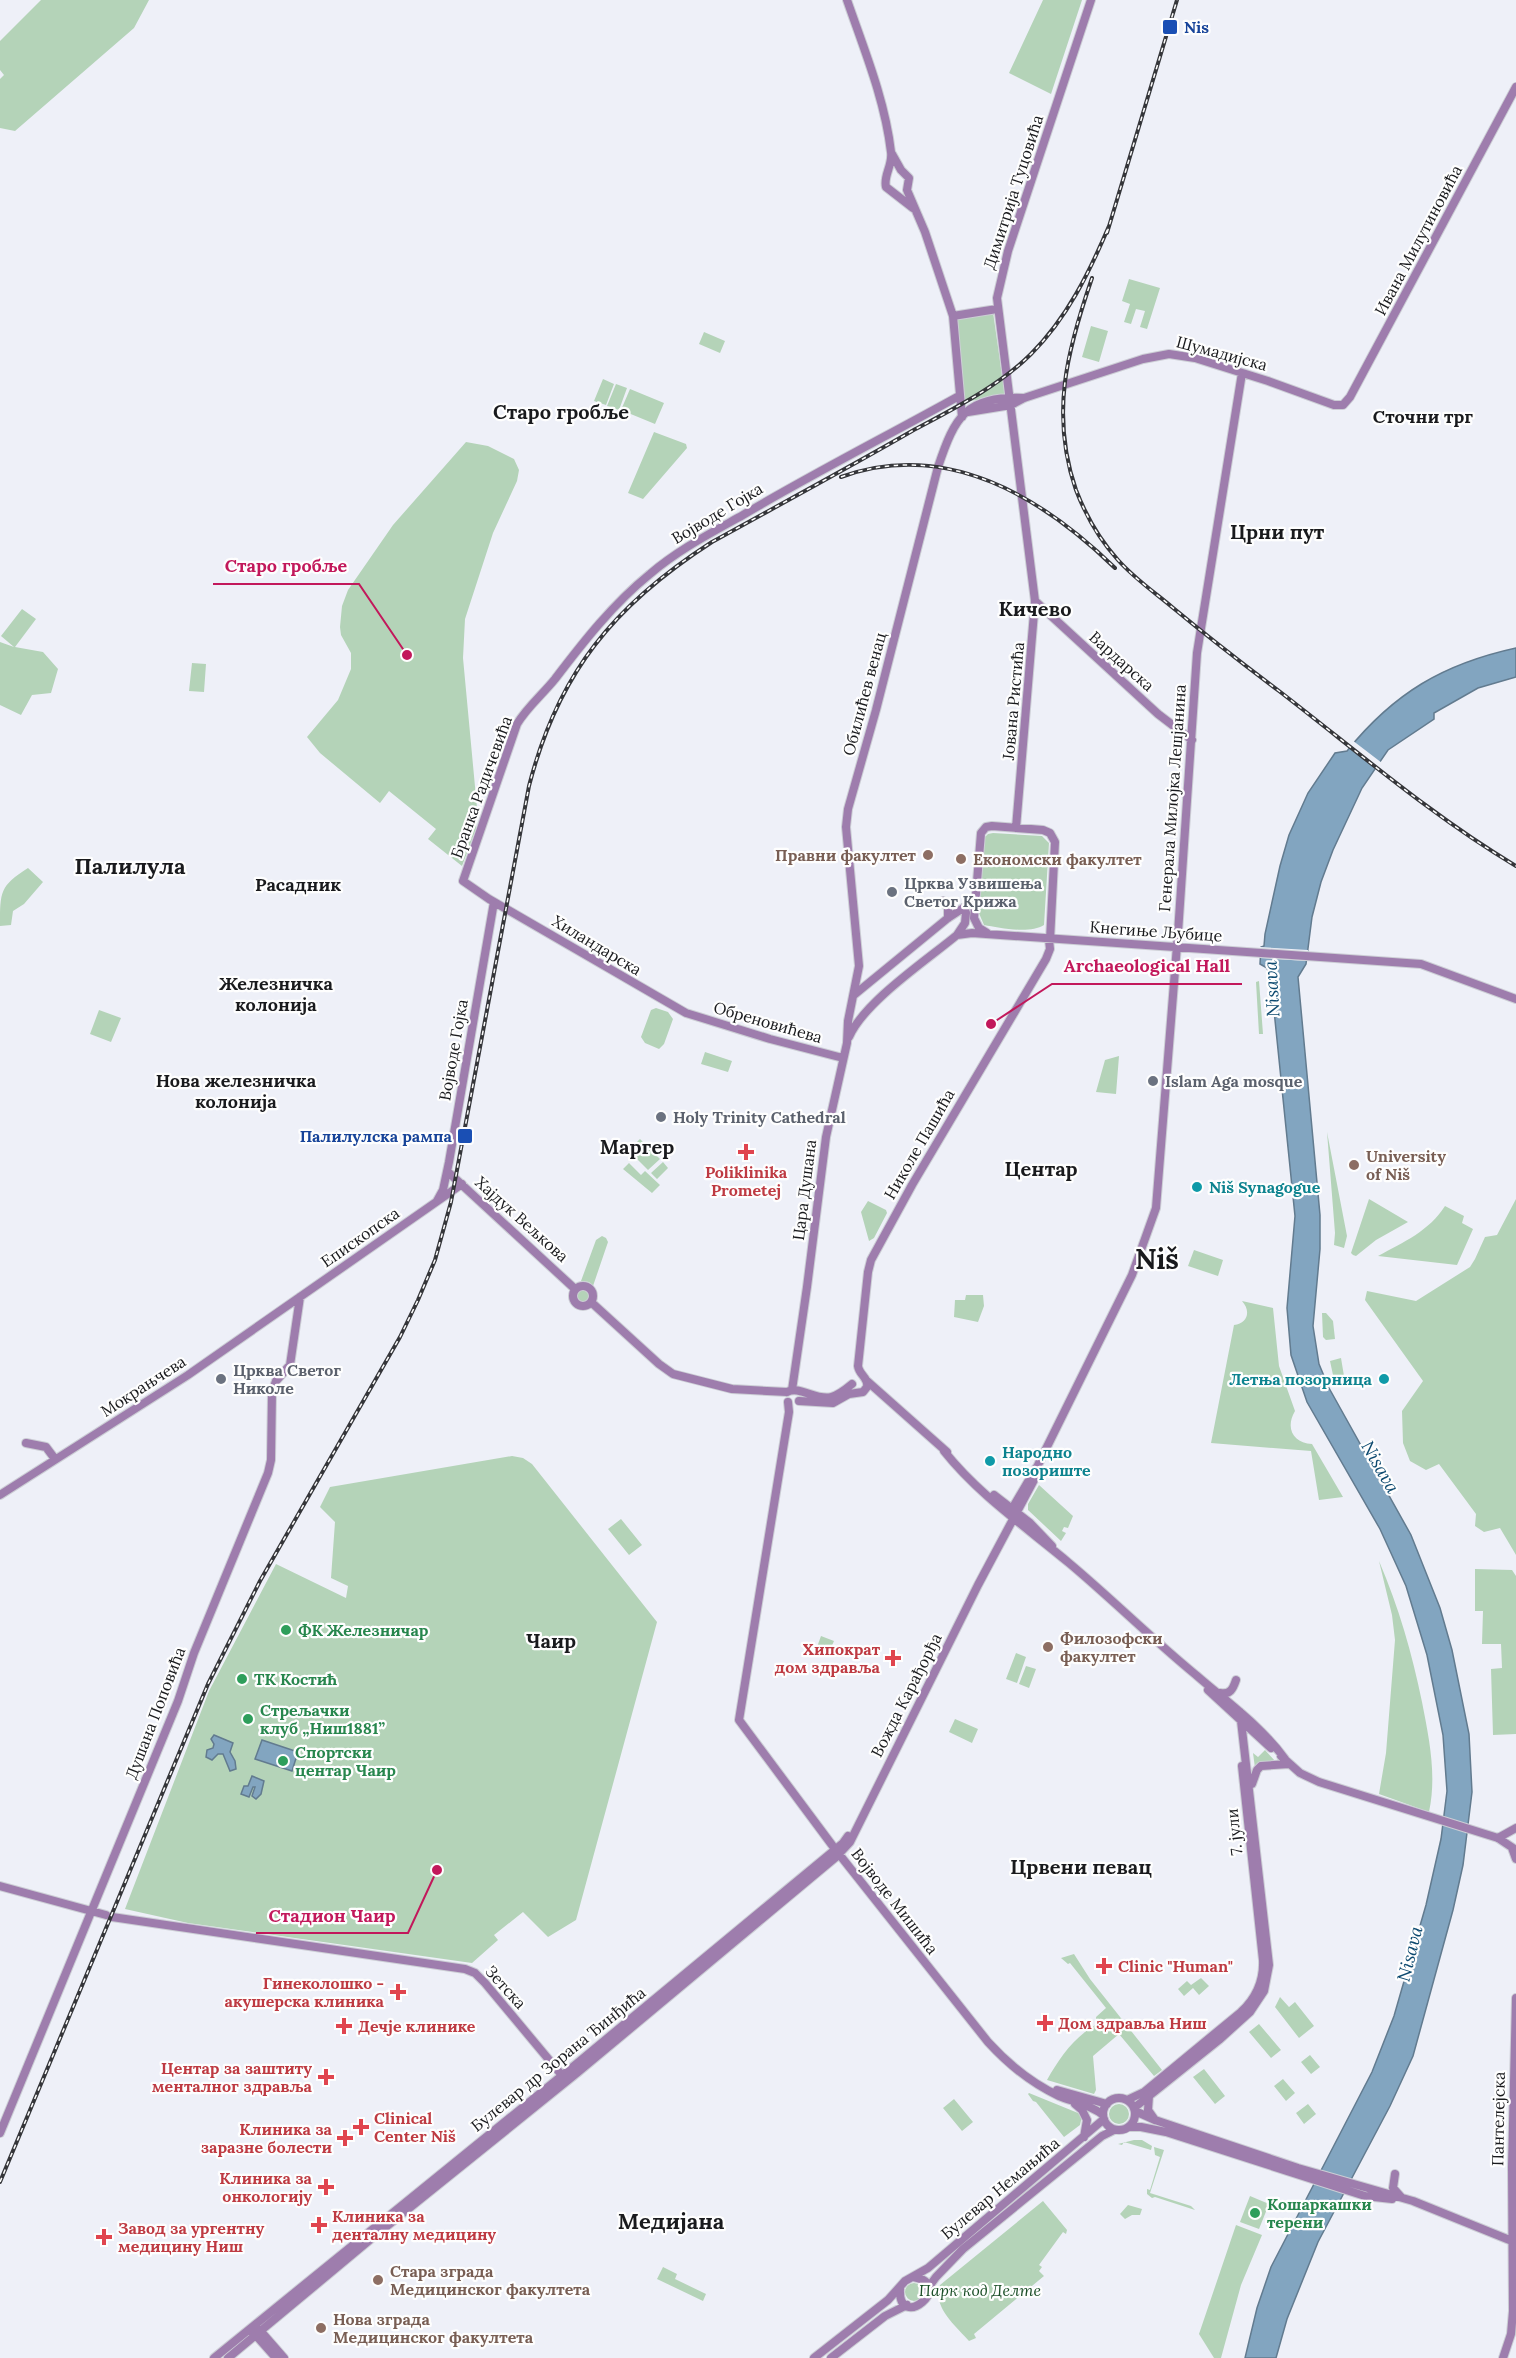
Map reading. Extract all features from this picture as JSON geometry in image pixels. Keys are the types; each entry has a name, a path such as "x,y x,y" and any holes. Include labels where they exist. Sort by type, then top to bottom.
{"street":[{"path":"847,0 876,86 892,154 901,170 909,178 908,190 925,232 953,316 959,396 965,414 1010,401"},
{"name":"Димитрија Туцовића","path":"1010,401 997,309 998,294 1004,265 1091,0"},
{"name":"Ивана Милутиновића","path":"1343,405 1350,397 1516,87"},
{"path":"892,154 890,172 885,179 886,188 914,208"},
{"path":"890,172 901,170"},
{"path":"898,195 908,190"},
{"path":"953,316 997,309"},
{"name":"Шумадијска","path":"1010,401 1163,354 1188,357 1334,405 1343,405"},
{"name":"Генерала Милојка Лешјанина","path":"1127,1286 1156,1208 1200,630 1242,373"},
{"name":"Војводе Гојка","path":"531,706 611,611 666,561 774,496 959,396"},
{"name":"Јована Ристића","path":"1010,401 1035,601 1016,828"},
{"name":"Обилићев венац","path":"854,995 859,966 846,827 848,809 878,704 938,467 951,431 965,414"},
{"name":"Вардарска","path":"1035,601 1151,708 1192,740"},
{"name":"Бранка Радичевића","path":"463,881 517,724 523,713 531,706"},
{"name":"Николе Пашића","path":"861,1385 858,1366 868,1272 873,1256 1050,949 1054,840 1046,830 990,826 981,833 974,901 975,921 984,932"},
{"name":"Хиландарска","path":"463,881 494,902 686,1013"},
{"path":"943,901 948,908 948,918"},
{"path":"870,1006 858,1006 854,995 948,918 963,911 974,901"},
{"name":"Војводе Гојка","path":"437,1201 448,1172 494,902"},
{"path":"963,911 984,932"},
{"path":"847,1043 856,1022 870,1006 957,935 964,925 963,911"},
{"name":"Кнегиње Љубице","path":"957,935 984,932 1049,940 1421,964 1516,999"},
{"name":"Цара Душана","path":"739,1720 792,1397 826,1137 847,1043 848,1021 854,995"},
{"name":"Обреновићева","path":"686,1013 843,1058"},
{"name":"Хајдук Вељкова","path":"448,1172 575,1289"},
{"name":"Епископска","path":"300,1297 462,1184"},
{"path":"581,1286 588,1287 592,1292 591,1302 584,1306 575,1303 572,1294 581,1286"},
{"name":"Вожда Карађорђа","path":"837,1852 860,1819 978,1586 982,1569 1013,1514 1030,1475 1038,1466 1127,1286"},
{"name":"Мокрањчева","path":"0,1495 188,1375 300,1297"},
{"name":"Душана Поповића","path":"0,2133 178,1701 194,1653 268,1473 271,1460 273,1392 276,1381 290,1365 300,1297"},
{"path":"591,1302 655,1361 673,1374 711,1385 792,1397 828,1398 861,1385 883,1395 1196,1676 1220,1693 1287,1762 1312,1779 1498,1838 1513,1847"},
{"path":"26,1443 46,1447 55,1459"},
{"path":"1196,1676 1208,1690 1241,1717"},
{"path":"1220,1693 1229,1692 1236,1680"},
{"name":"7. јули","path":"1241,1717 1251,1791 1264,1940"},
{"name":"7. јули","path":"1241,1717 1239,1739 1264,1940"},
{"name":"Војводе Мишића","path":"739,1720 837,1852 988,2042 1015,2070 1070,2100 1095,2109 1103,2117"},
{"path":"1251,1791 1259,1767 1287,1762"},
{"path":"1498,1838 1513,1831 1516,1859"},
{"name":"Булевар др Зорана Ђинђића","path":"214,2358 255,2330 370,2239 837,1852"},
{"name":"Зетска","path":"0,1886 109,1916 465,1969 475,1973 485,1983 564,2079"},
{"path":"1134,2109 1219,2040 1254,2007 1264,1991 1269,1976 1264,1940"},
{"path":"1264,1940 1263,1973 1258,1990 1247,2007 1144,2092 1127,2100 1115,2099 1107,2104 1103,2117 1114,2130 1142,2127 1166,2132 1297,2170 1381,2199 1402,2198"},
{"name":"Пантелејска","path":"1503,2358 1511,2334 1513,2318 1516,1998"},
{"name":"Војводе Мишића","path":"1042,2086 1107,2104"},
{"path":"1149,2096 1148,2110 1155,2120"},
{"path":"1070,2100 1086,2116 1087,2129 1083,2137"},
{"path":"1127,2100 1134,2109 1155,2120 1297,2170"},
{"path":"1129,2127 1135,2119 1134,2109"},
{"name":"Булевар Немањића","path":"913,2277 930,2266 1083,2137 1103,2117"},
{"name":"Булевар Немањића","path":"928,2288 963,2249 1102,2136 1114,2130"},
{"path":"1393,2176 1390,2189 1402,2198 1512,2241"},
{"path":"814,2358 900,2289 905,2281 913,2277 924,2281 928,2288 928,2295 924,2303 916,2307 907,2305 902,2300 900,2289"},
{"path":"831,2358 885,2316 907,2305"},
{"path":"255,2330 276,2358"},
{"path":"255,2330 284,2358"},
{"name":"Булевар др Зорана Ђинђића","path":"228,2358 255,2330"}],"green space":[{"path":"41,0 149,0 134,28 15,131 0,128 0,79 4,75 0,70 0,41"},
{"path":"1043,0 1082,0 1051,94 1009,73"},
{"path":"1129,279 1160,288 1147,329 1140,327 1145,311 1136,309 1131,324 1124,322 1130,304 1122,301"},
{"path":"993,312 1005,396 962,402 955,318"},
{"path":"1091,326 1108,331 1099,362 1082,357"},
{"path":"704,332 725,341 720,353 699,344"},
{"path":"603,379 614,384 606,405 594,401"},
{"path":"616,384 627,388 619,410 607,406"},
{"path":"630,389 664,403 655,424 621,410"},
{"path":"654,432 686,444 687,448 643,499 628,493"},
{"name":"Старо гробље","path":"466,442 488,446 514,459 519,470 517,481 493,533 465,619 463,658 477,808 476,829 462,866 428,839 436,829 389,791 380,803 320,753 307,737 338,700 351,669 351,653 341,635 340,627 342,606 348,590 393,525"},
{"path":"22,609 36,619 15,647 43,652 58,669 51,693 32,695 21,715 0,705 0,642 14,647 1,636"},
{"path":"192,663 206,664 204,692 189,691"},
{"path":"993,833 1042,836 1049,843 1044,925 1023,930 984,925 978,911 984,838"},
{"path":"28,868 43,882 24,904 13,911 11,925 0,926 1,897 7,885"},
{"path":"1259,981 1263,1034 1259,1034 1256,982"},
{"path":"656,1008 668,1012 673,1019 664,1044 659,1049 645,1043 641,1037 651,1010"},
{"path":"99,1010 121,1018 111,1042 90,1034"},
{"path":"705,1052 732,1061 728,1072 701,1064"},
{"path":"1119,1056 1116,1094 1096,1092 1105,1060"},
{"path":"1327,1132 1347,1236 1344,1248 1334,1245"},
{"path":"640,1139 660,1159 648,1170 628,1150"},
{"path":"663,1162 668,1168 657,1179 651,1173"},
{"path":"629,1163 641,1175 645,1171 660,1185 652,1193 623,1169"},
{"path":"1369,1199 1408,1222 1376,1240 1356,1256 1351,1253"},
{"path":"1516,1199 1516,1555 1500,1528 1484,1532 1475,1526 1476,1514 1439,1464 1426,1470 1410,1461 1403,1443 1402,1411 1423,1381 1365,1300 1367,1291 1416,1301 1470,1267 1485,1237 1497,1235"},
{"path":"868,1201 886,1210 887,1213 874,1238 869,1241 861,1212"},
{"path":"1445,1206 1464,1216 1462,1223 1473,1229 1457,1265 1378,1256 1424,1229"},
{"path":"602,1236 608,1242 593,1286 589,1282 581,1281 596,1240"},
{"path":"1194,1250 1223,1260 1218,1276 1188,1266"},
{"path":"583,1287 589,1290 592,1296 589,1302 583,1305 577,1302 574,1296 577,1290"},
{"path":"966,1295 983,1295 984,1306 978,1322 954,1317 955,1300 965,1300"},
{"path":"1242,1301 1273,1308 1279,1366 1295,1411 1291,1429 1300,1441 1312,1444 1343,1497 1319,1500 1311,1451 1211,1443 1234,1325 1242,1322 1247,1316 1247,1309"},
{"path":"1322,1313 1326,1313 1333,1321 1335,1339 1326,1340 1323,1337"},
{"path":"1341,1358 1345,1382 1335,1386 1331,1377 1333,1375 1330,1361"},
{"path":"512,1456 523,1458 532,1464 657,1622 576,1920 548,1937 523,1912 494,1935 498,1940 472,1963 188,1923 125,1909 209,1691 276,1564 346,1598 348,1586 331,1578 335,1522 320,1507 330,1487"},
{"path":"1039,1485 1073,1516 1068,1528 1064,1527 1062,1531 1066,1533 1061,1541 1028,1510 1028,1504"},
{"path":"621,1519 642,1545 629,1555 608,1529"},
{"path":"1379,1561 1404,1631 1422,1702 1432,1770 1429,1812 1379,1794 1386,1753 1395,1640 1392,1615"},
{"path":"1475,1569 1512,1570 1516,1576 1516,1734 1493,1735 1491,1669 1502,1668 1501,1644 1482,1644 1483,1611 1475,1611"},
{"path":"821,1636 834,1641 829,1652 817,1647"},
{"path":"1016,1653 1026,1657 1017,1683 1006,1679"},
{"path":"1026,1666 1036,1669 1029,1688 1019,1684"},
{"path":"955,1719 978,1729 972,1743 949,1732"},
{"path":"1265,1750 1276,1762 1255,1768 1253,1753 1258,1757"},
{"path":"1074,1954 1090,1979 1162,2070 1154,2076 1119,2034 1093,2056 1096,2090 1094,2094 1047,2080 1068,2048 1097,2024 1096,2017 1106,2008 1070,1963 1068,1964 1061,1958"},
{"path":"1201,1978 1209,1986 1199,1995 1193,1988 1184,1996 1178,1989 1187,1981 1191,1985"},
{"path":"1280,1997 1289,2007 1295,2002 1314,2026 1299,2038 1275,2007"},
{"path":"1259,2024 1281,2050 1271,2058 1249,2032"},
{"path":"1310,2055 1320,2067 1311,2074 1301,2062"},
{"path":"1204,2069 1225,2096 1215,2104 1193,2077"},
{"path":"1283,2079 1295,2093 1286,2101 1274,2086"},
{"path":"1029,2093 1078,2113 1082,2116 1080,2125 1064,2137 1033,2101"},
{"path":"954,2099 973,2122 962,2131 943,2108"},
{"path":"1119,2104 1126,2107 1129,2114 1126,2121 1119,2124 1112,2121 1109,2114 1112,2107"},
{"path":"1308,2104 1316,2114 1304,2124 1296,2113"},
{"path":"1142,2140 1152,2146 1151,2150 1125,2142"},
{"path":"1154,2147 1164,2150 1150,2193 1191,2206 1195,2210 1152,2198 1147,2194 1160,2157 1155,2155"},
{"name":"Кошаркашки терени","path":"1250,2196 1269,2204 1259,2229 1240,2222"},
{"name":"Парк код Делте","path":"1043,2201 1067,2230 1066,2234 1063,2232 1039,2265 1042,2267 1039,2271 1044,2276 974,2334 976,2338 969,2341 942,2308 938,2293 940,2285"},
{"path":"1128,2205 1142,2209 1140,2215 1132,2215 1125,2219 1120,2214"},
{"path":"1236,2225 1262,2235 1241,2285 1221,2358 1214,2358 1199,2334"},
{"path":"663,2267 677,2274 675,2279 706,2294 703,2301 657,2279"},
{"path":"914,2283 920,2286 923,2292 920,2298 914,2301 908,2298 905,2292 908,2286"}],"water":[{"name":"Nisava","path":"1516,648 1516,677 1478,688 1434,713 1434,719 1388,750 1362,788 1321,882 1312,917 1306,964 1298,977 1320,1215 1320,1249 1313,1326 1319,1364 1329,1388 1411,1535 1440,1608 1452,1650 1469,1734 1472,1792 1463,1865 1453,1910 1413,2056 1390,2106 1318,2242 1287,2319 1276,2358 1245,2358 1257,2308 1271,2267 1372,2072 1394,2016 1426,1905 1441,1839 1447,1791 1443,1735 1427,1655 1406,1586 1380,1529 1307,1402 1291,1355 1287,1308 1295,1216 1271,981 1267,968 1260,964 1261,947 1264,946 1280,866 1289,835 1308,793 1335,753 1347,751 1383,713 1422,684 1465,663"},
{"path":"214,1735 233,1743 230,1752 236,1769 230,1771 223,1754 218,1754 212,1760 206,1757 207,1750 213,1748 214,1744 211,1739"},
{"path":"262,1740 298,1752 292,1771 255,1759"},
{"path":"252,1776 264,1781 261,1794 256,1799 252,1796 255,1787 249,1797 241,1794 244,1786 248,1786"}],"pier":[{"path":"1352,740 1382,763 1377,769 1347,746"},
{"path":"1260,947 1308,950 1307,961 1260,958"}],"railway":[{"path":"1107,233 1177,0"},
{"path":"0,2182 208,1684 260,1581 400,1337 435,1260 451,1202 529,786 541,746 556,709 574,676 595,645 619,617 677,566 712,542 974,397 1018,366 1044,340 1066,310 1085,278 1109,226"},
{"path":"1092,278 1069,357 1063,409 1064,435 1068,462 1076,490 1105,544 1137,579 1225,650 1454,826 1516,866"},
{"path":"841,477 880,467 918,465 955,470 990,482 1024,498 1056,518 1115,568"}],"place":[{"name":"Nis","path":"1170,27"},
{"name":"Старо гробље","path":"407,655"},
{"name":"Правни факултет","path":"928,855"},
{"name":"Економски факултет","path":"961,859"},
{"name":"Црква Узвишења Светог Крижа","path":"892,892"},
{"name":"Archaeological Hall","path":"991,1024"},
{"name":"Islam Aga mosque","path":"1153,1081"},
{"name":"Holy Trinity Cathedral","path":"661,1117"},
{"name":"Палилулска рампа","path":"465,1136"},
{"name":"Poliklinika Prometej","path":"746,1152"},
{"name":"University of Niš","path":"1354,1165"},
{"name":"Niš Synagogue","path":"1197,1187"},
{"name":"Црква Светог Николе","path":"221,1379"},
{"name":"Летња позорница","path":"1384,1379"},
{"name":"Народно позориште","path":"990,1461"},
{"name":"ФК Железничар","path":"286,1630"},
{"name":"Филозофски факултет","path":"1048,1647"},
{"name":"Хипократ дом здравља","path":"893,1658"},
{"name":"ТК Костић","path":"242,1679"},
{"name":"Стрељачки клуб „Ниш1881”","path":"248,1719"},
{"name":"Спортски центар Чаир","path":"283,1761"},
{"name":"Стадион Чаир","path":"437,1870"},
{"name":"Clinic \"Human\"","path":"1104,1966"},
{"name":"Гинеколошко - акушерска клиника","path":"398,1992"},
{"name":"Дом здравља Ниш","path":"1045,2023"},
{"name":"Дечје клинике","path":"344,2026"},
{"name":"Центар за заштиту менталног здравља","path":"326,2077"},
{"name":"Clinical Center Niš","path":"361,2127"},
{"name":"Клиника за заразне болести","path":"345,2138"},
{"name":"Клиника за онкологију","path":"326,2187"},
{"name":"Кошаркашки терени","path":"1255,2213"},
{"name":"Клиника за денталну медицину","path":"319,2225"},
{"name":"Завод за ургентну медицину Ниш","path":"104,2237"},
{"name":"Стара зграда Медицинског факултета","path":"378,2280"},
{"name":"Нова зграда Медицинског факултета","path":"321,2328"}],"district":[{"name":"Старо гробље","path":"561,412"},
{"name":"Сточни трг","path":"1423,417"},
{"name":"Црни пут","path":"1277,532"},
{"name":"Кичево","path":"1035,609"},
{"name":"Палилула","path":"130,866"},
{"name":"Расадник","path":"298,885"},
{"name":"Железничка колонија","path":"276,994"},
{"name":"Нова железничка колонија","path":"236,1091"},
{"name":"Маргер","path":"637,1147"},
{"name":"Центар","path":"1041,1169"},
{"name":"Niš","path":"1157,1259"},
{"name":"Чаир","path":"551,1641"},
{"name":"Црвени певац","path":"1081,1867"},
{"name":"Медијана","path":"671,2221"}]}
